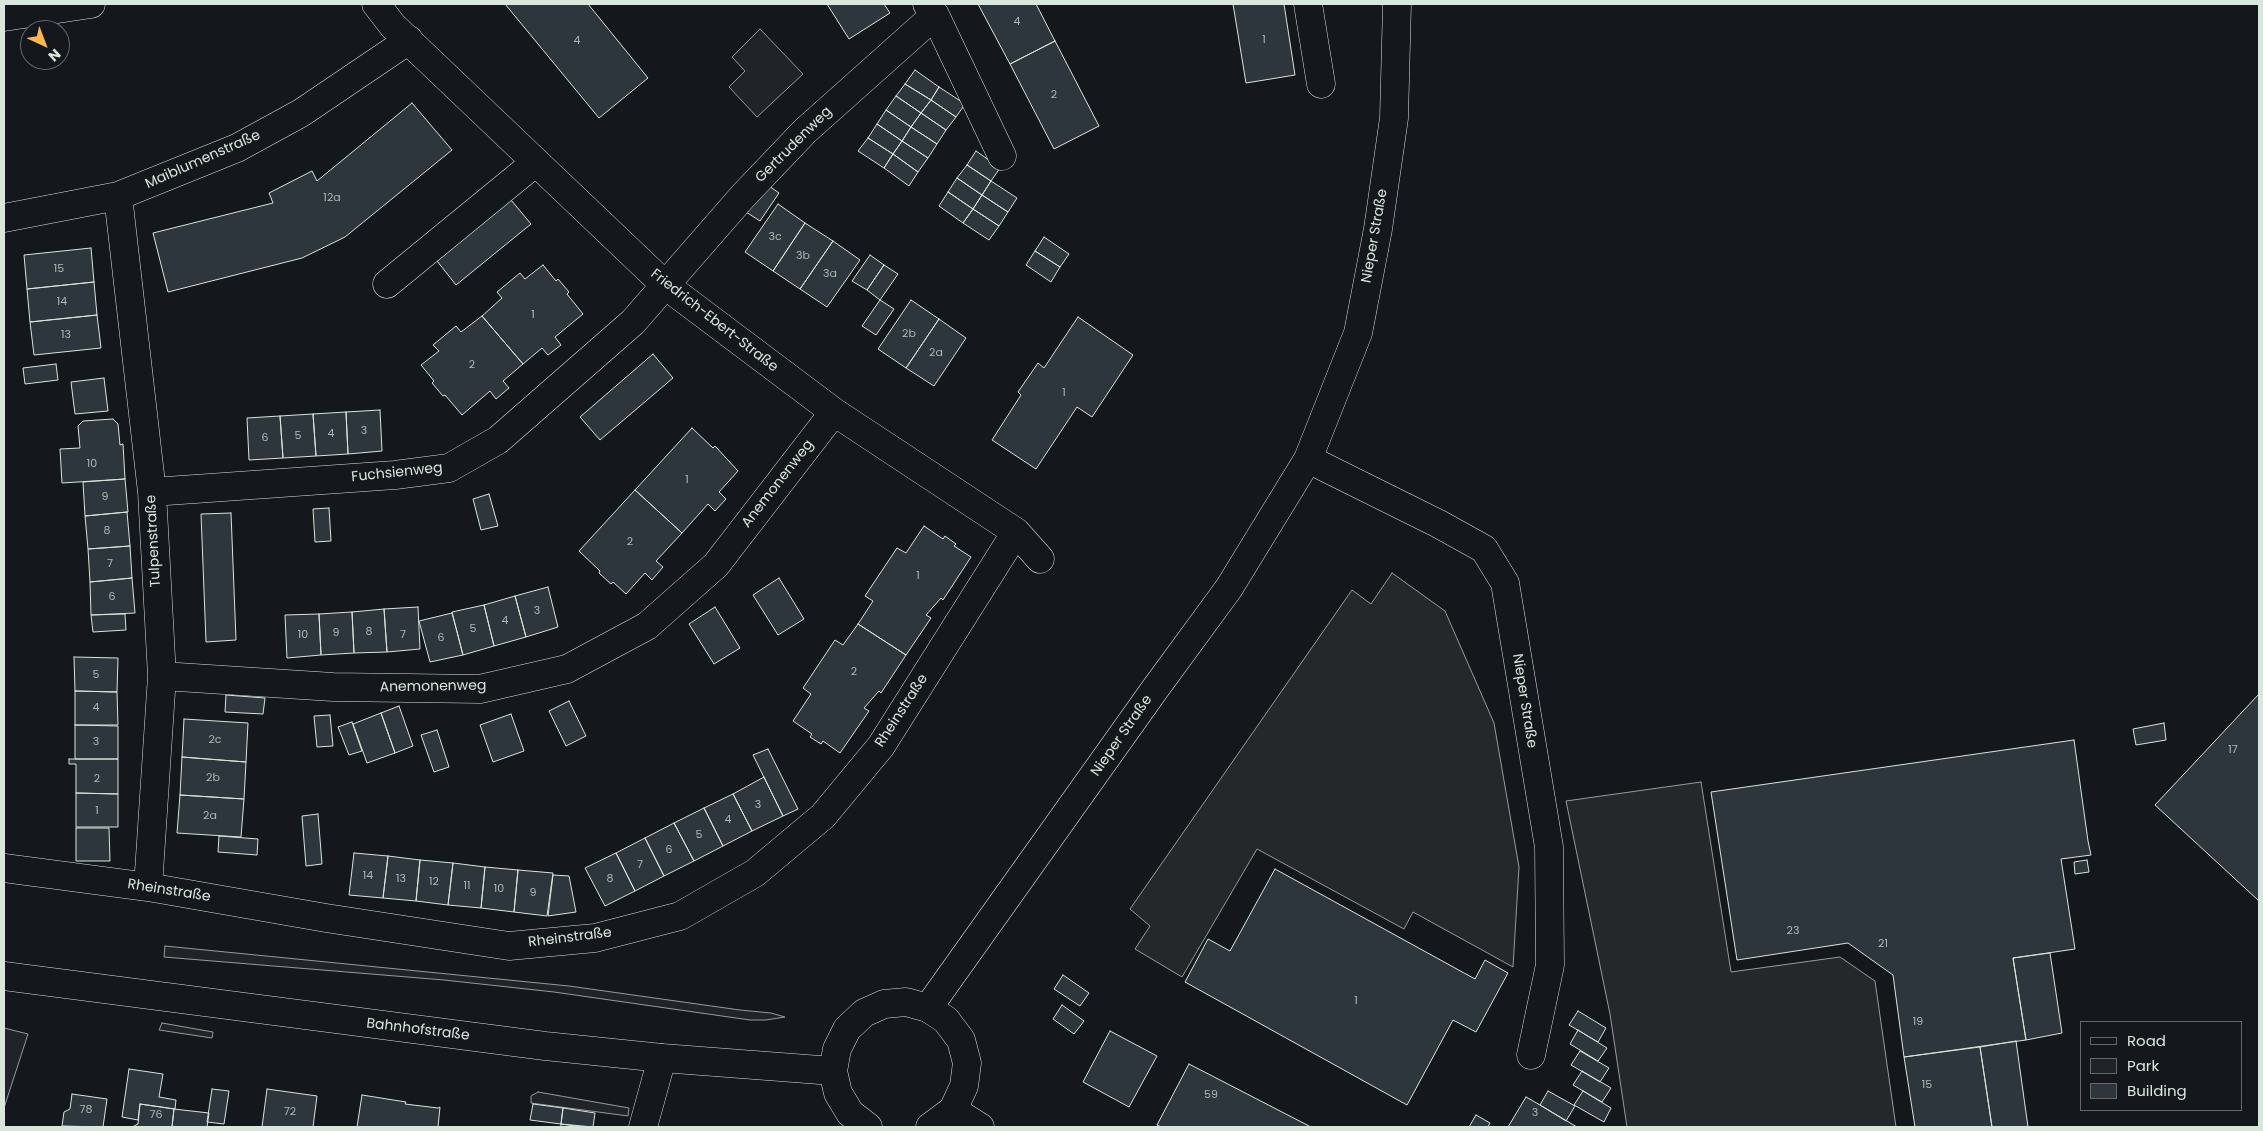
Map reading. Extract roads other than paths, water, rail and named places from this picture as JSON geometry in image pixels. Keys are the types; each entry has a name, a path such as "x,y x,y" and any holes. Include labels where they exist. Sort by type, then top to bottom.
{"street":[{"path":"4,17 92,4"},
{"name":"Friedrich-Ebert-Straße","path":"376,4 393,26 665,285 834,412 1016,532 1040,559"},
{"path":"1308,4 1321,84"},
{"name":"Nieper Straße","path":"928,1008 1155,689 1230,588 1308,458 1358,333 1378,229 1394,118 1397,4"},
{"name":"Gertrudenweg","path":"665,285 743,196 805,131 931,10 1002,156"},
{"name":"Maiblumenstraße","path":"4,218 118,196 237,148 293,118 409,40"},
{"path":"387,284 536,162"},
{"name":"Tulpenstraße","path":"118,196 152,492 162,676 148,887"},
{"name":"Fuchsienweg","path":"152,492 395,475 449,468 498,440 633,322 665,285"},
{"name":"Anemonenweg","path":"162,676 333,687 480,689 567,669 647,626 716,565 834,412"},
{"name":"Nieper Straße","path":"1308,458 1439,524 1484,549 1505,583 1548,847 1550,965 1530,1055"},
{"name":"Rheinstraße","path":"4,868 148,887 326,918 509,946 595,938 680,916 754,873 823,816 881,746 1016,532"},
{"name":"Bahnhofstraße","path":"4,976 545,1046 662,1058 834,1071"},
{"path":"868,1127 850,1113 838,1093 834,1071 836,1049 847,1029 864,1014 884,1004 906,1002 928,1008 946,1020 961,1040 967,1063 964,1086 953,1110 930,1127"},
{"path":"643,1127 662,1058"},
{"path":"953,1110 980,1127"}]}
